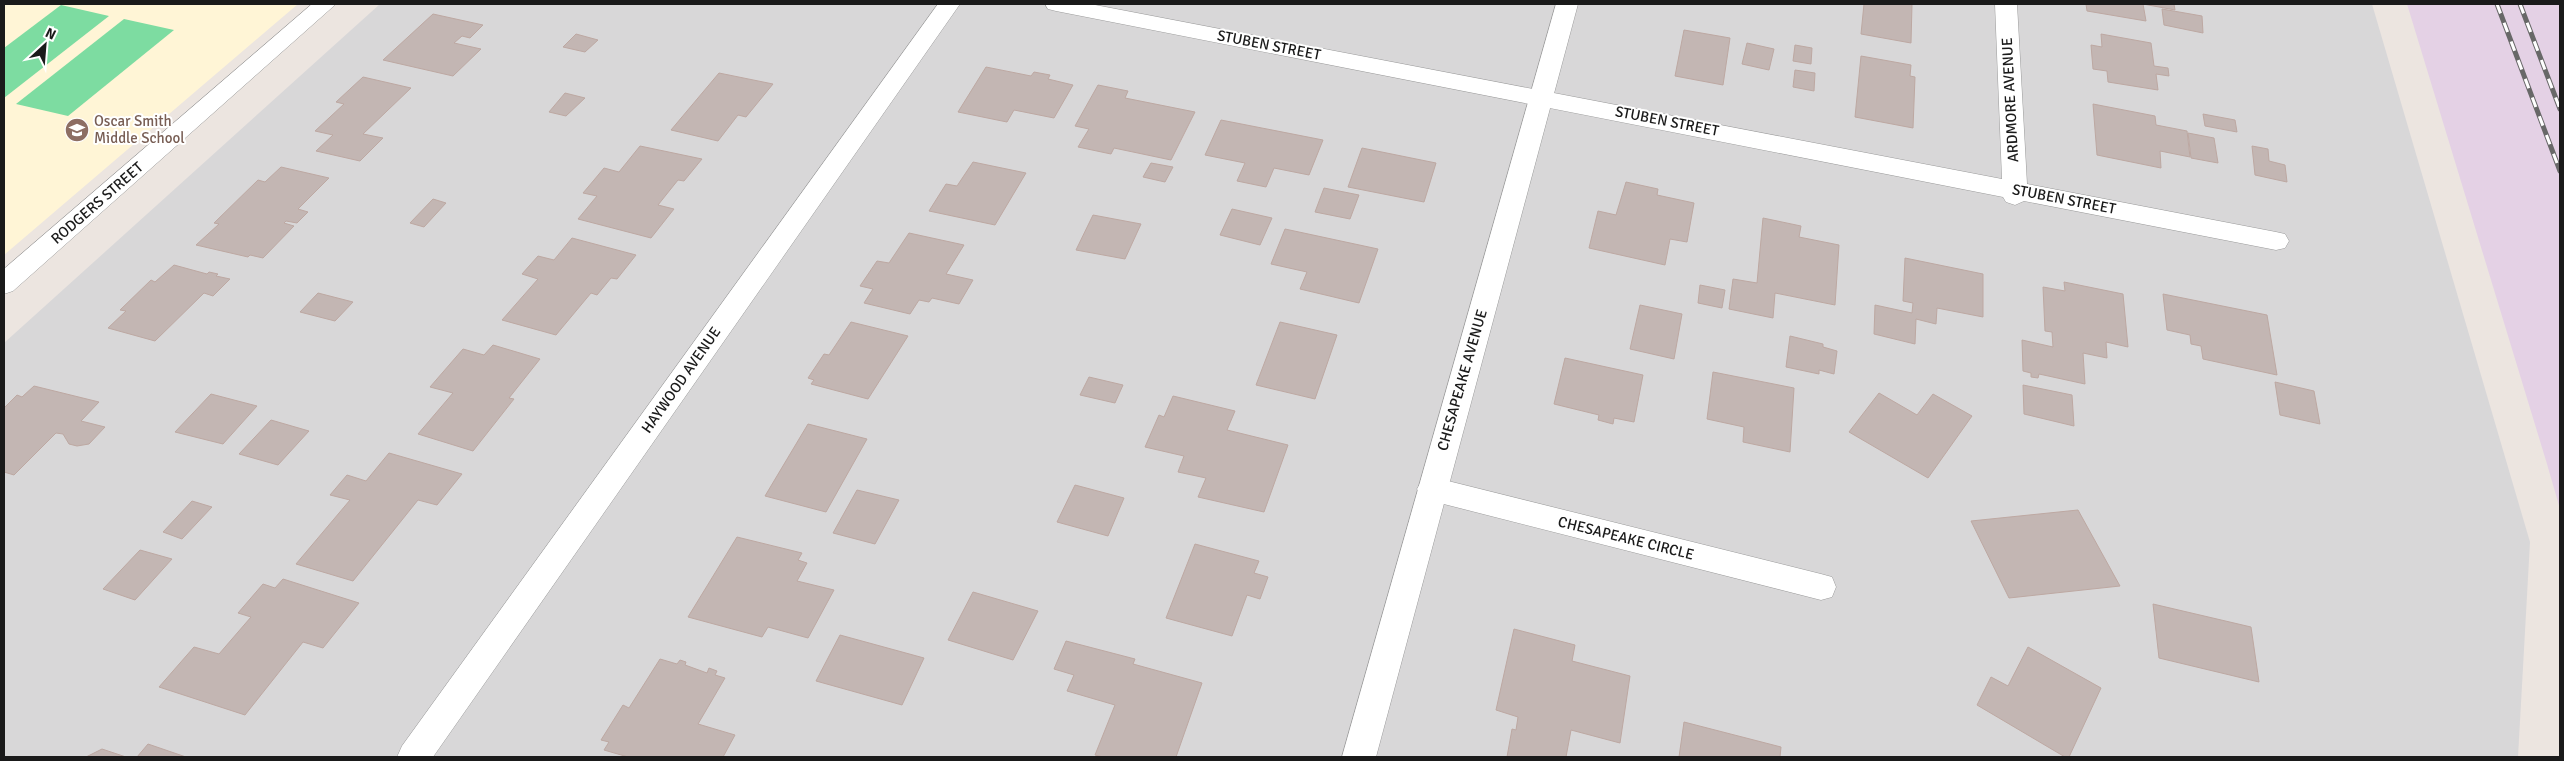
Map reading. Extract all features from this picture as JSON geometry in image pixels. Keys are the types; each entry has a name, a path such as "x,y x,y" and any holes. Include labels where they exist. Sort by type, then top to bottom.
{"street":[{"name":"RODGERS STREET","path":"4,284 325,4"},
{"name":"HAYWOOD AVENUE","path":"414,757 949,4"},
{"name":"STUBEN STREET","path":"1056,4 1541,97 2014,192 2276,241"},
{"name":"CHESAPEAKE AVENUE","path":"1359,757 1567,4"},
{"name":"ARDMORE AVENUE","path":"2006,4 2014,192"},
{"name":"CHESAPEAKE CIRCLE","path":"1432,489 1821,587"}],"shaded area":[{"name":"Oscar Smith Middle School","path":"4,4 298,4 4,255"},
{"path":"380,4 2372,4 2530,542 2518,757 4,757 4,343"},
{"path":"2407,4 2560,4 2560,509 2547,464"}],"green space":[{"path":"61,5 109,16 4,98 4,48"},
{"path":"124,19 174,30 68,116 16,104"}],"building":[{"path":"1864,4 1912,4 1911,43 1861,34"},
{"path":"2086,4 2143,4 2146,21 2087,11"},
{"path":"2143,4 2174,4 2175,10"},
{"path":"2162,9 2202,16 2203,33 2164,25"},
{"path":"433,14 483,25 470,38 462,36 454,43 481,49 453,76 383,60"},
{"path":"1684,30 1730,38 1723,85 1675,76"},
{"path":"576,34 598,40 585,52 563,47"},
{"path":"2101,34 2151,43 2154,66 2168,68 2169,76 2156,74 2158,90 2108,82 2107,71 2093,69 2091,45 2102,47"},
{"path":"1747,43 1774,49 1769,70 1742,64"},
{"path":"1795,45 1812,48 1811,64 1793,61"},
{"path":"1861,56 1911,65 1910,76 1915,77 1913,128 1855,117"},
{"path":"986,67 1031,76 1034,72 1050,75 1048,79 1073,85 1054,118 1014,110 1007,122 958,112"},
{"path":"1795,70 1815,73 1814,91 1793,87"},
{"path":"719,73 773,84 746,117 738,115 718,141 671,130"},
{"path":"363,77 411,88 363,134 383,138 360,161 316,151 333,135 315,131 344,104 336,102"},
{"path":"1098,85 1128,91 1125,98 1195,112 1171,160 1114,148 1111,154 1078,147 1089,129 1075,126"},
{"path":"565,93 585,98 566,116 549,112"},
{"path":"2093,104 2155,116 2156,125 2187,131 2190,157 2160,151 2161,168 2097,155"},
{"path":"2203,114 2235,120 2237,132 2205,126"},
{"path":"1221,120 1323,140 1309,175 1274,168 1266,187 1237,181 1245,163 1205,155"},
{"path":"2188,133 2214,138 2218,163 2191,158"},
{"path":"640,146 702,159 684,181 678,180 658,205 674,209 651,238 578,219 597,196 583,193 604,168 619,172"},
{"path":"2252,146 2268,149 2269,161 2285,165 2287,182 2255,175"},
{"path":"1362,148 1436,163 1424,202 1348,187"},
{"path":"973,162 1026,173 995,225 929,211 946,184 957,186"},
{"path":"1151,163 1173,167 1165,182 1143,177"},
{"path":"281,167 329,178 298,209 308,212 297,223 286,221 284,223 294,226 263,258 250,255 248,257 196,245 219,224 214,223 258,180 265,182"},
{"path":"1626,182 1658,189 1657,195 1694,203 1687,242 1670,239 1665,265 1589,248 1598,211 1616,215"},
{"path":"1324,188 1359,195 1350,219 1315,212"},
{"path":"433,199 446,203 424,227 410,223"},
{"path":"1232,209 1272,218 1260,245 1220,235"},
{"path":"1093,215 1141,224 1125,259 1076,250"},
{"path":"1763,218 1801,226 1799,237 1839,245 1835,305 1775,293 1773,318 1729,309 1733,279 1757,283"},
{"path":"1285,229 1378,249 1359,303 1300,289 1307,272 1271,264"},
{"path":"909,233 964,245 946,274 973,280 959,304 932,298 929,302 919,300 910,314 864,303 873,289 860,286 877,261 889,263"},
{"path":"572,238 636,255 617,279 611,278 597,295 591,293 556,335 502,320 538,279 522,274 538,256 554,260"},
{"path":"1905,258 1983,274 1983,317 1937,308 1936,324 1916,319 1915,344 1874,334 1875,305 1912,313 1913,303 1903,301"},
{"path":"174,265 207,274 209,272 218,274 216,276 230,279 213,296 204,293 155,341 108,328 126,311 120,310 151,280 155,282"},
{"path":"2064,282 2123,294 2128,347 2106,342 2107,358 2083,353 2085,384 2039,374 2038,378 2031,377 2031,373 2023,371 2022,340 2053,347 2052,332 2045,331 2043,287 2065,291"},
{"path":"1700,285 1725,290 1722,308 1698,303"},
{"path":"318,293 353,302 335,321 300,312"},
{"path":"2163,294 2267,315 2277,375 2203,359 2201,346 2191,344 2190,335 2167,330"},
{"path":"1640,305 1682,314 1674,359 1630,349"},
{"path":"851,322 908,336 868,399 811,384 814,380 808,378 824,354 829,355"},
{"path":"1280,322 1337,335 1315,399 1256,385"},
{"path":"1790,336 1823,344 1823,347 1837,351 1834,374 1819,370 1819,374 1786,367"},
{"path":"493,345 540,359 509,398 514,399 473,451 418,434 453,393 430,387 463,349 484,355"},
{"path":"1565,358 1643,375 1634,422 1614,418 1613,424 1598,420 1599,415 1554,404"},
{"path":"1713,372 1794,388 1790,452 1743,442 1744,427 1707,419"},
{"path":"1089,377 1123,385 1115,403 1080,395"},
{"path":"2275,382 2314,391 2320,424 2280,415"},
{"path":"2023,385 2072,395 2074,426 2024,414"},
{"path":"34,386 99,402 81,421 105,427 89,444 77,446 69,444 63,434 56,433 14,475 4,472 4,408 17,395 22,397"},
{"path":"1879,393 1917,415 1933,394 1972,416 1928,478 1849,432"},
{"path":"211,394 257,406 223,444 175,432"},
{"path":"1173,396 1235,411 1227,430 1288,445 1264,512 1198,497 1206,478 1178,472 1184,456 1145,447 1159,415 1164,417"},
{"path":"271,420 309,431 278,465 239,454"},
{"path":"808,424 867,439 826,512 765,496"},
{"path":"389,453 462,474 437,505 418,500 353,581 296,564 350,500 330,495 347,475 366,481"},
{"path":"1075,485 1124,498 1108,536 1057,522"},
{"path":"857,490 899,500 875,544 833,533"},
{"path":"192,501 212,507 182,539 163,532"},
{"path":"2078,510 2120,586 2009,598 1971,521"},
{"path":"737,537 802,553 798,560 807,563 797,581 834,590 808,638 768,627 762,637 688,617"},
{"path":"1195,544 1259,561 1254,573 1268,577 1260,599 1247,595 1232,636 1166,618"},
{"path":"140,550 172,559 135,600 103,589"},
{"path":"283,579 359,603 323,648 303,642 245,715 159,687 194,647 219,654 251,617 238,613 263,584 275,588"},
{"path":"973,592 1038,611 1013,660 948,640"},
{"path":"2153,604 2251,627 2259,682 2159,658"},
{"path":"1514,629 1575,645 1572,661 1630,676 1620,743 1571,730 1566,757 1507,757 1512,729 1516,730 1518,717 1496,710"},
{"path":"840,635 924,658 902,705 816,681"},
{"path":"1066,641 1135,659 1133,664 1202,683 1176,757 1103,757 1095,755 1115,705 1067,691 1074,675 1054,669"},
{"path":"2028,647 2101,688 2069,757 2065,757 1977,705 1991,677 2008,686"},
{"path":"660,659 677,664 680,660 686,662 685,665 707,673 709,668 717,671 715,675 725,678 698,724 735,735 723,757 628,757 604,750 609,742 601,740 623,705 629,708"},
{"path":"1684,722 1781,747 1780,757 1679,757"},
{"path":"148,744 186,757 137,757"},
{"path":"102,749 126,757 86,757"}],"railway":[{"path":"2497,4 2560,171"},
{"path":"2520,4 2560,109"}],"place":[{"name":"Oscar Smith Middle School","path":"77,130"}]}
